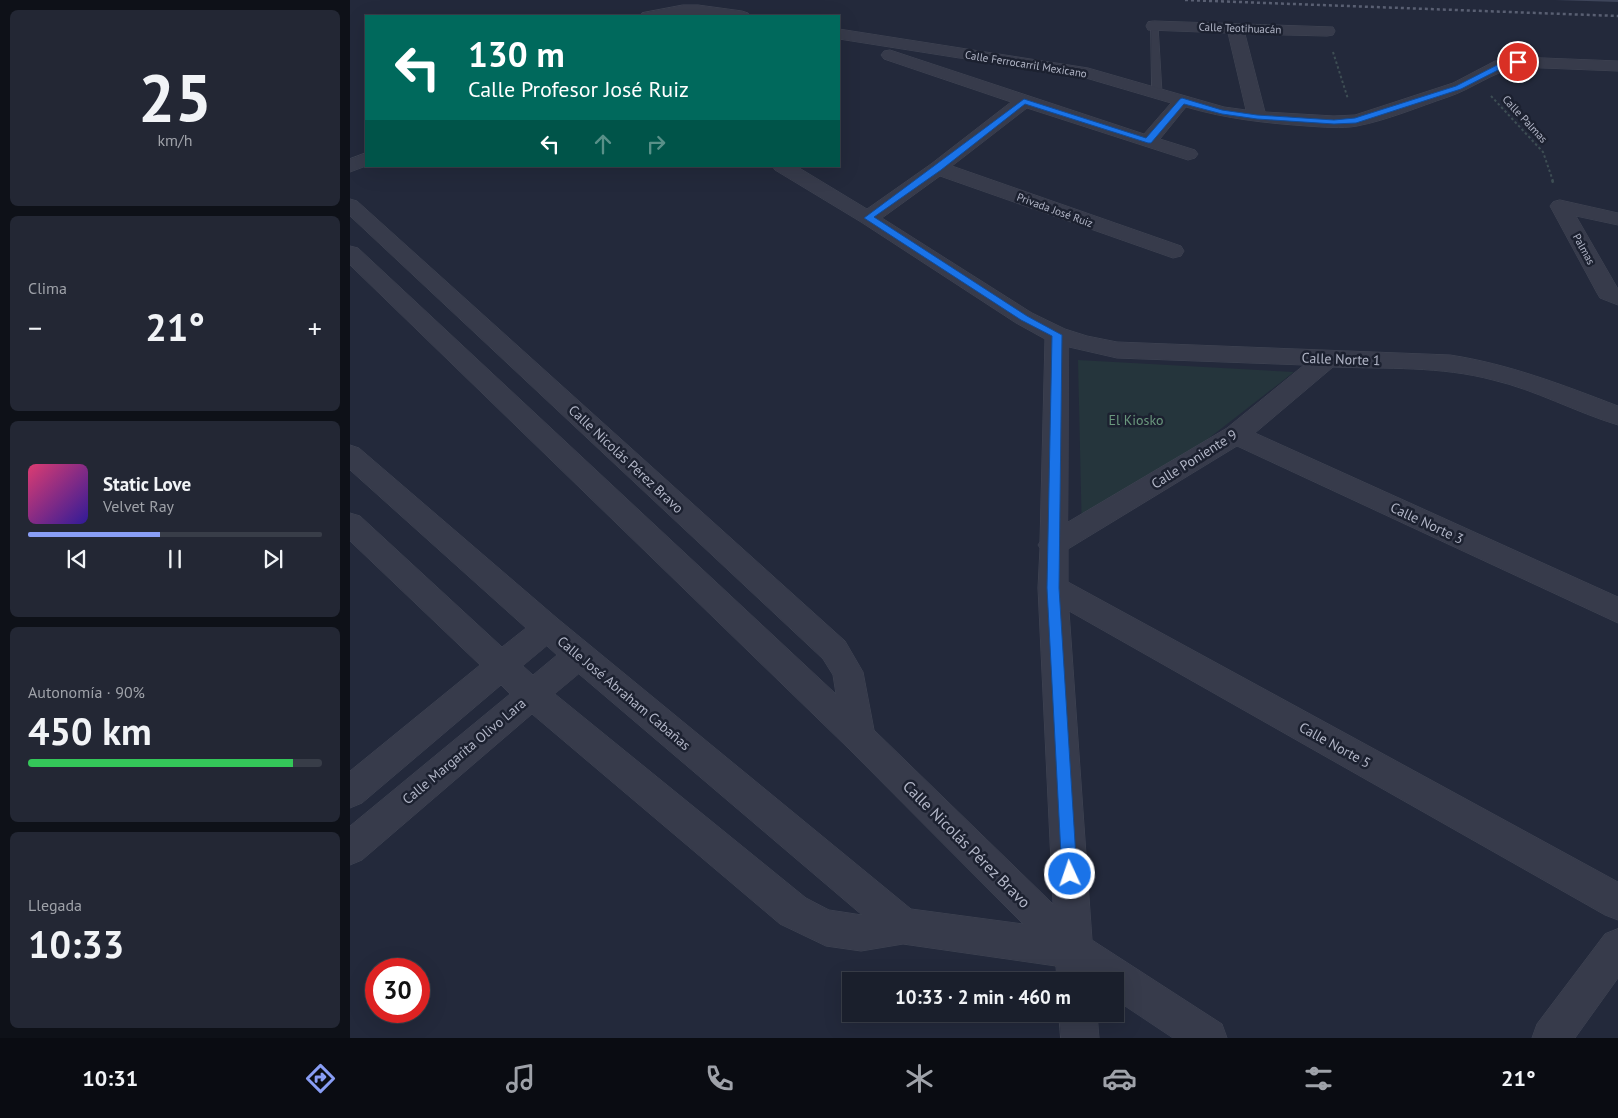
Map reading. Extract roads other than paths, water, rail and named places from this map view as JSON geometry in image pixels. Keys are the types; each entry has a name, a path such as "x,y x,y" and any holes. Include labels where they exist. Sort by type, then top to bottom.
{"street":[{"path":"655,15 670,11 698,10 735,15"},
{"name":"Calle Teotihuacán","path":"1154,26 1327,31"},
{"path":"1235,28 1257,117"},
{"name":"Calle Ferrocarril Mexicano","path":"840,34 1088,73 1222,112 1257,117 1334,122 1356,121 1459,87 1501,65 1518,62 1618,66"},
{"path":"864,39 873,48 888,55 1024,102 1188,154"},
{"path":"1148,141 1182,101"},
{"path":"868,218 938,168 1024,102"},
{"path":"350,148 365,140"},
{"path":"350,166 365,158"},
{"name":"Calle Norte 1","path":"784,167 868,218 1024,318 1057,335 1084,344 1117,350 1450,363 1478,366 1505,374 1618,416"},
{"name":"Privada José Ruiz","path":"938,168 1173,252"},
{"name":"Calle Nicolás Pérez Bravo","path":"350,205 834,650 848,672 859,737"},
{"name":"Palmas","path":"1613,296 1560,206 1618,219"},
{"name":"Calle Nicolás Pérez Bravo","path":"350,253 859,737 1075,966"},
{"path":"1057,335 1052,545 1053,588 1075,966"},
{"name":"Calle Poniente 9","path":"1052,545 1236,435 1326,359"},
{"name":"Calle Norte 3","path":"1236,435 1618,611"},
{"name":"Calle José Abraham Cabañas","path":"350,455 547,628 903,926"},
{"path":"350,524 532,694 793,911 826,928 860,933 903,926 1075,966 1208,1038"},
{"name":"Calle Norte 5","path":"1053,588 1618,902"},
{"path":"350,792 547,628"},
{"name":"Calle Margarita Olivo Lara","path":"350,848 579,654"},
{"path":"1551,1038 1618,947"},
{"path":"1079,1022 1080,1038"}],"lane":[{"path":"1154,26 1157,93"}],"railway":[{"path":"1185,0 1618,16"}],"park label":[{"name":"El Kiosko","path":"1136,420"}]}
